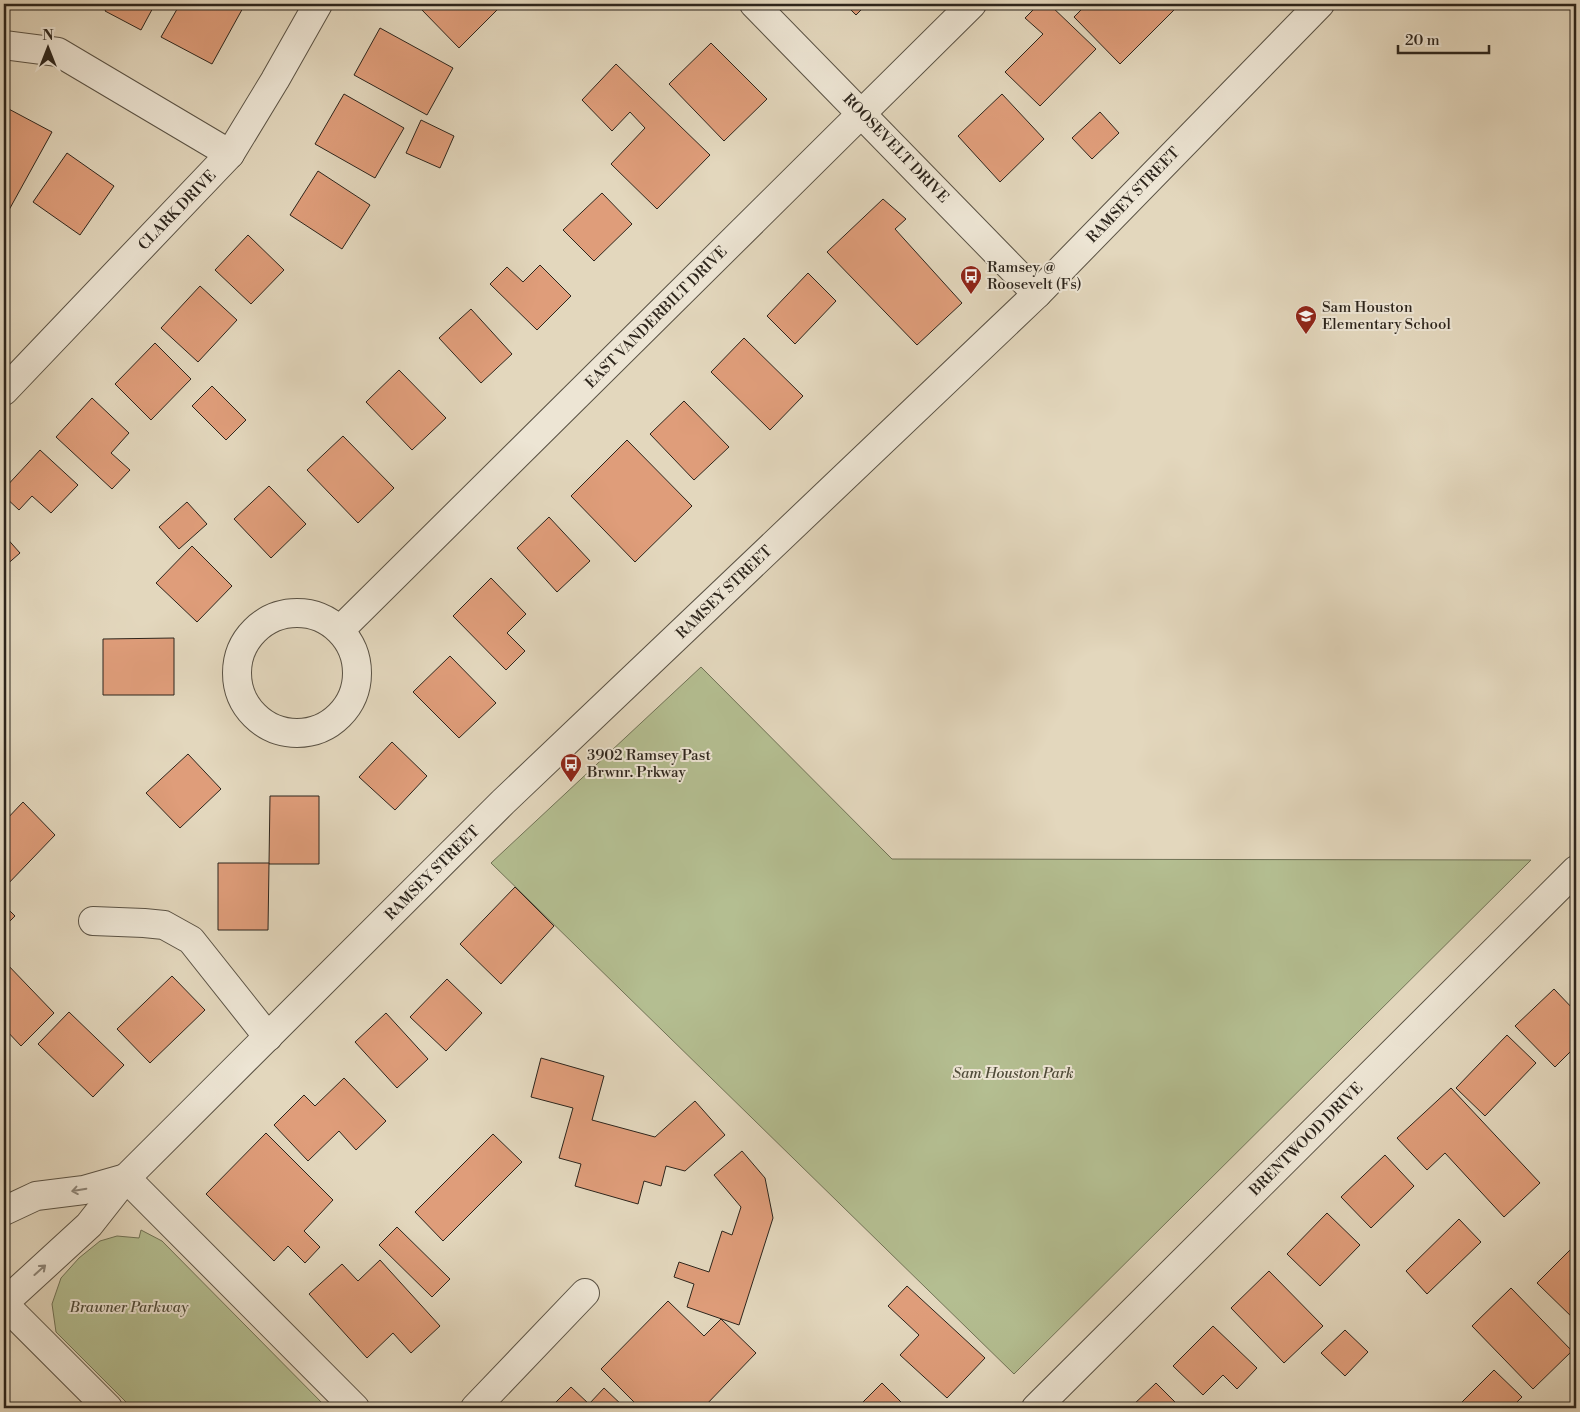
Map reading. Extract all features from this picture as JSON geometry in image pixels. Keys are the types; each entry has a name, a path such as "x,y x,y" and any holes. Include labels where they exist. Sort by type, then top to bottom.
{"street":[{"name":"CLARK DRIVE","path":"4,391 230,154 318,4"},
{"name":"ROOSEVELT DRIVE","path":"754,4 1037,294"},
{"name":"EAST VANDERBILT DRIVE","path":"340,630 972,4"},
{"name":"RAMSEY STREET","path":"4,1303 89,1225 126,1178 503,802 1037,294 1320,4"},
{"path":"4,45 58,52 230,154"},
{"path":"293,613 310,614 327,620 340,630 351,644 357,660 358,677 354,694 346,709 334,722 318,730 302,733 284,732 268,726 254,716 244,702 238,686 236,669 240,652 249,636 261,624 276,616 293,613"},
{"name":"BRENTWOOD DRIVE","path":"1036,1408 1576,870"},
{"path":"93,921 164,925 191,940 268,1037"},
{"path":"126,1178 354,1408"},
{"name":"RAMSEY STREET","path":"4,1211 36,1196 84,1190 126,1178"},
{"path":"474,1408 585,1293"},
{"path":"4,1303 108,1408"}],"green space":[{"name":"Sam Houston Park","path":"701,667 892,859 1531,860 1014,1374 491,863"},
{"name":"Brawner Parkway","path":"141,1230 162,1241 327,1408 132,1408 56,1332 52,1304 61,1278 79,1258 100,1241 117,1236 139,1238"}],"building":[{"path":"109,4 155,4 141,30 105,11"},
{"path":"180,4 239,4 244,6 212,64 161,37"},
{"path":"428,4 503,4 459,48 422,10"},
{"path":"845,4 867,4 856,15"},
{"path":"1039,4 1049,4 1096,49 1040,106 1005,72 1043,34 1025,18"},
{"path":"1087,4 1170,4 1175,9 1120,64 1074,17"},
{"path":"380,28 453,68 427,115 354,75"},
{"path":"711,43 767,99 724,141 669,84"},
{"path":"616,64 710,155 657,209 611,164 645,128 630,112 612,131 582,100"},
{"path":"1571,87 1576,87 1576,176 1571,176"},
{"path":"344,94 404,128 375,178 315,144"},
{"path":"1002,94 1044,139 1000,182 958,136"},
{"path":"5,107 52,132 4,219 4,109"},
{"path":"1100,112 1119,133 1092,159 1072,138"},
{"path":"421,120 454,136 440,168 406,153"},
{"path":"67,153 114,186 80,235 33,202"},
{"path":"318,171 370,205 342,249 290,215"},
{"path":"1571,182 1576,182 1576,233 1571,233"},
{"path":"602,193 632,224 594,261 563,230"},
{"path":"883,199 906,219 895,229 962,303 917,345 827,252"},
{"path":"248,235 284,270 251,304 215,270"},
{"path":"540,265 571,296 537,330 490,284 507,267 523,282"},
{"path":"808,273 836,301 795,344 767,316"},
{"path":"200,286 237,320 198,362 161,328"},
{"path":"471,309 512,354 481,383 439,338"},
{"path":"744,338 803,396 770,430 711,372"},
{"path":"155,343 191,379 151,420 115,384"},
{"path":"399,370 446,418 412,450 366,402"},
{"path":"212,386 246,420 226,440 192,406"},
{"path":"92,398 129,433 111,453 130,470 112,489 56,437"},
{"path":"684,401 729,447 694,480 650,434"},
{"path":"343,436 394,488 358,523 307,470"},
{"path":"627,440 692,506 635,562 571,496"},
{"path":"40,450 78,485 51,513 32,496 19,510 4,496 4,489"},
{"path":"269,486 306,524 271,558 234,519"},
{"path":"187,502 207,524 179,549 159,527"},
{"path":"549,517 590,561 557,592 517,548"},
{"path":"4,535 20,553 4,567"},
{"path":"192,546 232,586 197,622 156,583"},
{"path":"491,578 526,614 507,633 525,651 506,670 453,616"},
{"path":"174,638 174,695 103,695 103,639"},
{"path":"450,656 496,703 459,738 413,692"},
{"path":"392,742 427,776 395,810 359,777"},
{"path":"188,754 221,789 180,828 146,793"},
{"path":"270,796 319,796 319,864 269,864"},
{"path":"23,802 55,835 4,888 4,822"},
{"path":"218,863 269,863 268,930 218,930"},
{"path":"515,887 554,926 501,984 460,944"},
{"path":"4,905 15,916 4,927"},
{"path":"4,961 54,1013 21,1046 4,1028"},
{"path":"172,976 205,1010 150,1063 117,1029"},
{"path":"447,979 482,1013 446,1051 410,1017"},
{"path":"1554,989 1576,1012 1576,1046 1555,1067 1515,1026"},
{"path":"69,1012 124,1065 93,1097 38,1044"},
{"path":"386,1013 428,1059 397,1088 355,1042"},
{"path":"1507,1035 1536,1063 1485,1116 1456,1088"},
{"path":"541,1058 604,1076 592,1120 655,1137 695,1101 725,1135 685,1171 666,1166 661,1186 644,1181 638,1204 575,1186 581,1164 559,1158 573,1108 531,1097"},
{"path":"344,1078 386,1121 356,1150 339,1131 308,1161 274,1125 304,1095 315,1106"},
{"path":"1451,1088 1540,1183 1504,1217 1445,1153 1427,1170 1397,1138"},
{"path":"266,1133 333,1200 304,1231 320,1247 305,1263 288,1246 274,1261 206,1194"},
{"path":"493,1134 522,1162 443,1241 415,1212"},
{"path":"742,1151 765,1178 773,1218 739,1325 687,1307 694,1284 674,1277 679,1262 709,1272 722,1231 732,1235 741,1207 714,1175"},
{"path":"1385,1155 1414,1186 1371,1228 1341,1197"},
{"path":"1327,1213 1360,1245 1320,1286 1287,1254"},
{"path":"1459,1219 1481,1242 1427,1294 1406,1271"},
{"path":"397,1227 450,1279 432,1297 379,1245"},
{"path":"1576,1244 1576,1321 1537,1283"},
{"path":"380,1260 440,1326 411,1353 393,1333 367,1358 309,1294 342,1264 358,1281"},
{"path":"1269,1271 1323,1326 1284,1363 1231,1308"},
{"path":"907,1286 985,1358 947,1398 900,1355 919,1335 888,1306"},
{"path":"1511,1288 1572,1351 1533,1389 1472,1326"},
{"path":"668,1301 704,1336 721,1319 756,1353 703,1408 640,1408 601,1369"},
{"path":"1213,1326 1257,1368 1237,1389 1223,1375 1203,1395 1173,1366"},
{"path":"1345,1330 1368,1352 1345,1376 1321,1353"},
{"path":"1494,1370 1522,1397 1511,1408 1456,1408"},
{"path":"882,1383 907,1408 857,1408"},
{"path":"1156,1383 1181,1408 1130,1408"},
{"path":"571,1387 589,1404 604,1388 625,1408 550,1408"}],"place":[{"name":"Ramsey @ Roosevelt (Fs)","path":"971,295"},
{"name":"Sam Houston Elementary School","path":"1306,335"},
{"name":"3902 Ramsey Past Brwnr. Prkway","path":"571,783"}]}
